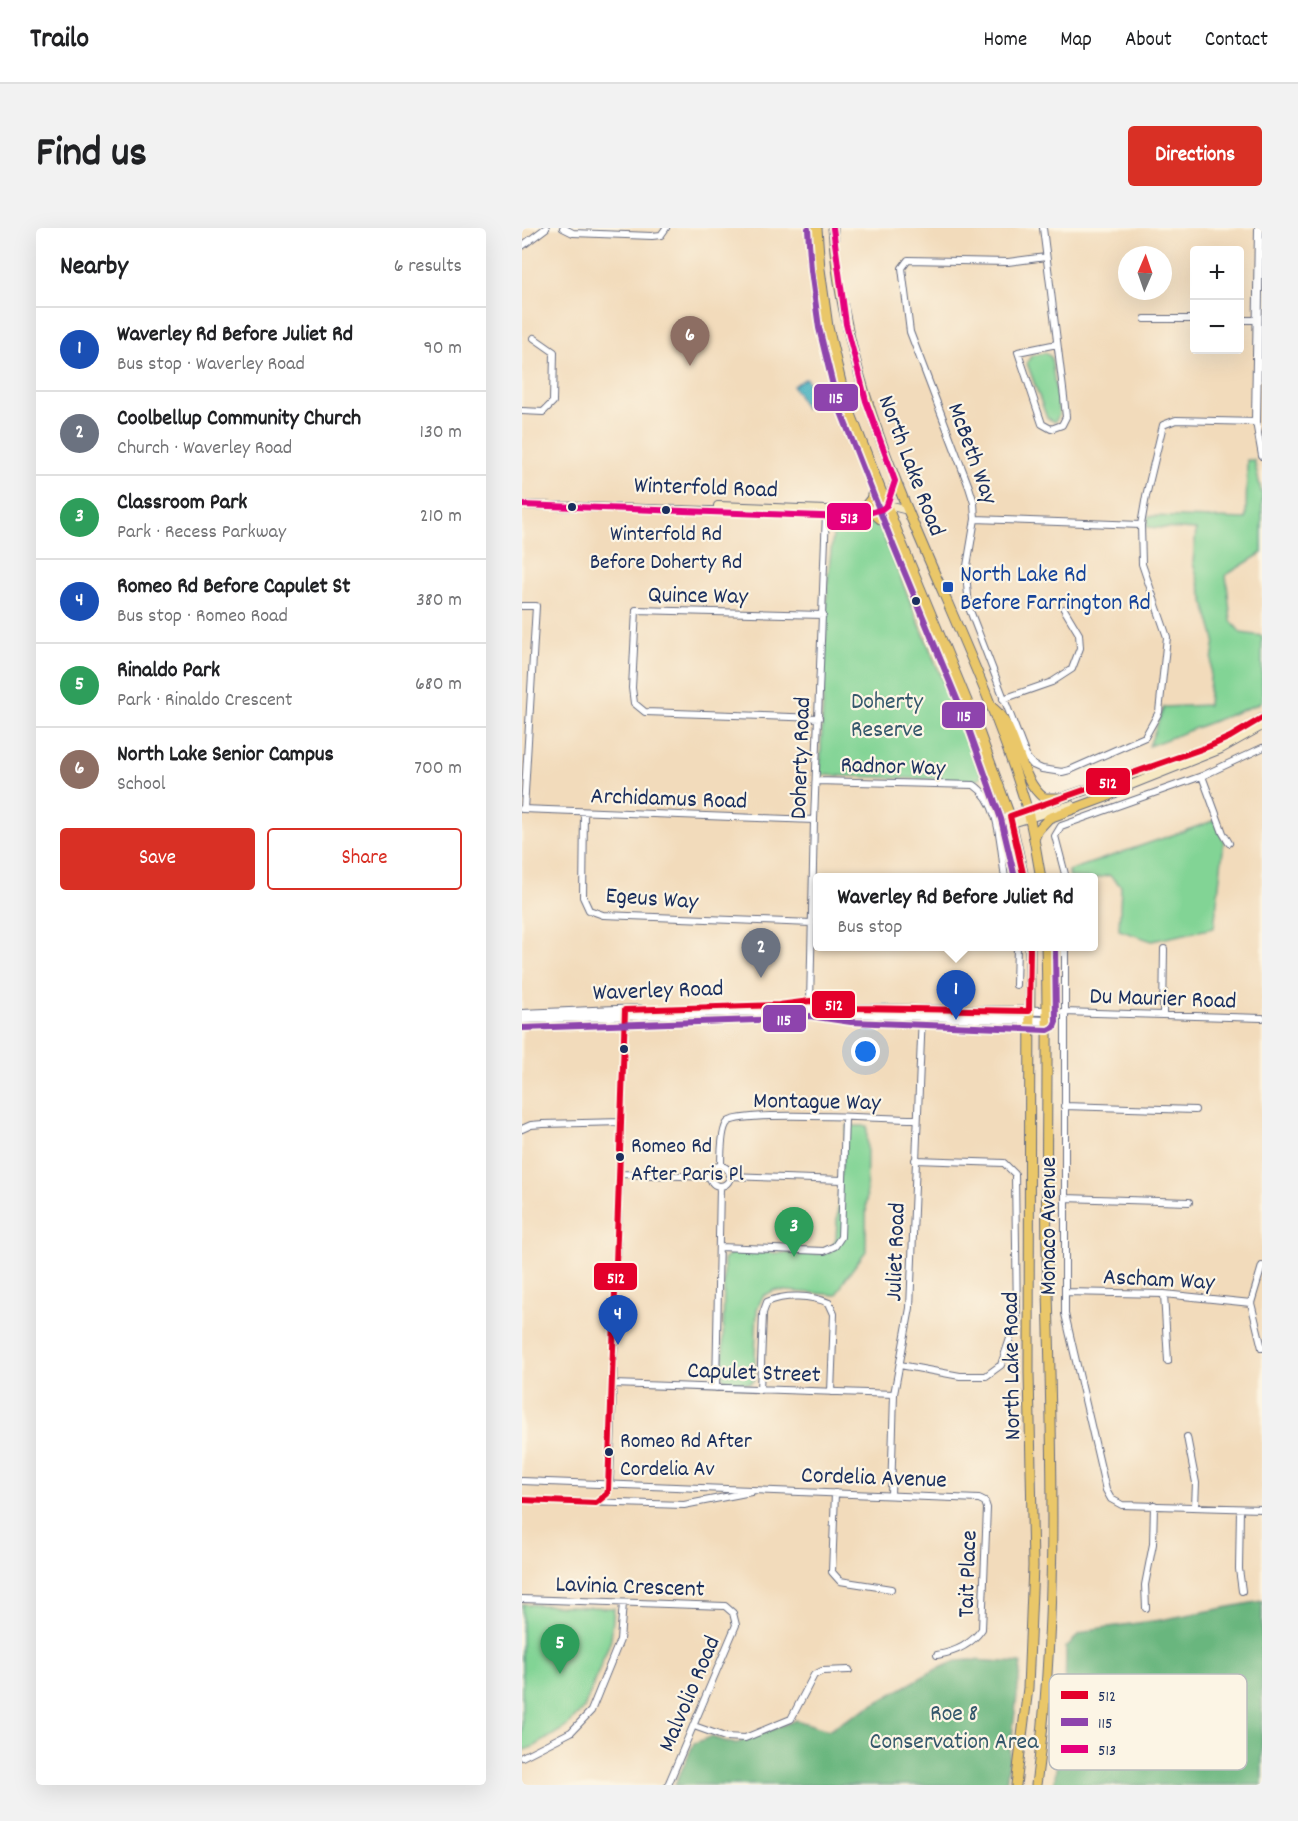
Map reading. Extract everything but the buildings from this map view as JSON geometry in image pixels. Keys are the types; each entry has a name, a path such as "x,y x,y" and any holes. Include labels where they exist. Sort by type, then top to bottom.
{"main road":[{"name":"North Lake Road","path":"817,228 828,327 846,399 902,544 974,718 1012,820 1023,873"},
{"name":"North Lake Road","path":"833,228 846,324 866,401 895,481 991,706 1029,815 1040,873"},
{"path":"876,479 868,511 884,521 902,544"},
{"path":"887,505 895,481"},
{"name":"Winterfold Road","path":"522,499 826,513"},
{"name":"Winterfold Road","path":"522,505 826,513 868,511 880,503 908,510"},
{"path":"991,706 1003,717 1032,785 1044,798 1062,798 1210,746 1262,718"},
{"path":"1034,839 1038,830 1049,818 1221,749 1262,726"},
{"path":"1029,815 1141,771"},
{"path":"1012,820 1124,788"},
{"name":"North Lake Road","path":"1016,1785 1028,1688 1033,1566 1029,1361 1030,951"},
{"name":"North Lake Road","path":"1036,1785 1049,1657 1051,1577 1046,951"}],"street":[{"path":"522,246 546,228"},
{"path":"563,228 573,233 619,231 657,236 666,228"},
{"path":"1043,228 1066,417 1062,425 1051,429 1042,424 1018,352 1057,344"},
{"path":"1259,228 1256,422 1262,456"},
{"name":"McBeth Way","path":"1046,257 1008,262 908,260 902,268 910,332 969,487 974,503 975,519 1141,525"},
{"path":"1145,319 1190,319"},
{"path":"1244,320 1257,320"},
{"path":"522,411 543,412 553,402 554,352 534,338"},
{"path":"975,519 966,575 969,608 1003,699 1027,758 1033,765 1051,772 1070,770 1145,737 1159,712 1167,637 1142,564 1141,525 1163,425 1176,420 1256,422"},
{"name":"Doherty Road","path":"810,1004 814,820 826,513"},
{"path":"522,606 536,606 523,809"},
{"path":"1003,699 1052,682 1072,669 1080,648 1079,634 1064,609"},
{"name":"Quince Way","path":"819,718 645,712 634,704 632,688 636,610 823,615"},
{"path":"1065,873 1055,836 1061,826 1202,776 1262,748"},
{"path":"1202,776 1222,833 1229,843"},
{"name":"Radnor Way","path":"817,781 974,785 984,792 990,801 999,836 1004,873"},
{"name":"Archidamus Road","path":"523,809 814,820"},
{"name":"Egeus Way","path":"584,812 583,897 589,910 603,915 812,923"},
{"path":"1164,950 1164,1015"},
{"path":"1016,986 1017,951"},
{"name":"Monaco Avenue","path":"1065,951 1065,1314 1106,1490 1111,1499 1122,1505 1154,1505"},
{"name":"Waverley Road","path":"522,1019 810,1004 837,1012 1047,1016"},
{"path":"596,1503 606,1494 609,1484 625,1012"},
{"name":"Waverley Road","path":"522,1014 625,1012"},
{"name":"Juliet Road","path":"891,1495 894,1394 910,1308 922,1012"},
{"name":"Du Maurier Road","path":"1064,1012 1262,1018"},
{"path":"1064,1106 1195,1110"},
{"name":"Montague Way","path":"721,1167 724,1129 733,1119 764,1116 917,1119"},
{"path":"719,1247 824,1251 835,1246 841,1237 845,1118"},
{"path":"522,1129 531,1125 543,1124 622,1122"},
{"path":"900,1365 960,1376 986,1376 1001,1365 1017,1318 1015,1174 1004,1163 915,1160"},
{"path":"721,1167 728,1171 730,1176 727,1183 720,1186 713,1182 711,1177 714,1170 721,1167"},
{"path":"621,1174 711,1177"},
{"path":"730,1176 843,1180"},
{"path":"716,1388 720,1186"},
{"path":"1065,1198 1189,1202"},
{"path":"1262,1266 1251,1303 1262,1348"},
{"name":"Ascham Way","path":"1065,1292 1164,1294 1251,1303"},
{"path":"1164,1294 1168,1361"},
{"path":"760,1390 763,1313 767,1302 778,1297 818,1298 829,1303 834,1314 831,1392"},
{"name":"Capulet Street","path":"613,1384 894,1394"},
{"path":"1187,1437 1196,1483 1195,1506"},
{"name":"Cordelia Avenue","path":"522,1481 980,1498 985,1502"},
{"name":"Cordelia Avenue","path":"522,1500 684,1505 761,1490"},
{"path":"835,1493 832,1572 840,1581 891,1589"},
{"name":"Tait Place","path":"937,1655 949,1653 974,1641 982,1629 987,1508 985,1502"},
{"path":"1146,1608 1145,1585 1153,1544 1154,1505 1262,1509"},
{"path":"1240,1509 1239,1569 1242,1591"},
{"name":"Lavinia Crescent","path":"522,1599 725,1606 733,1614"},
{"path":"522,1757 571,1732 591,1711 620,1640 623,1603"},
{"name":"Malvolio Road","path":"668,1785 736,1625 733,1614"},
{"path":"694,1726 725,1737 745,1738 791,1719 814,1676 822,1671 849,1670"}],"green space":[{"path":"1045,353 1051,357 1059,414 1055,422 1047,418 1027,363 1031,356"},
{"path":"1247,460 1254,460 1262,495 1262,553 1226,575 1231,621 1241,633 1262,636 1262,700 1258,704 1149,746 1164,707 1208,705 1215,640 1193,563 1196,530 1147,527 1148,516 1246,519"},
{"name":"Doherty Reserve","path":"837,523 870,523 880,528 982,776 975,781 820,775 828,576 834,527"},
{"path":"1216,820 1224,841 1214,928 1152,941 1119,930 1121,886 1109,875 1098,878 1098,873 1069,873 1068,871"},
{"path":"847,1126 867,1126 866,1251 845,1279 837,1295 775,1290 763,1296 757,1309 754,1380 750,1383 727,1382 723,1378 724,1260 733,1252 817,1254 831,1252 836,1238 839,1187"},
{"path":"1262,1601 1262,1785 1054,1785 1056,1770 1247,1770 1247,1674 1065,1674 1066,1647 1079,1635 1094,1629 1160,1620"},
{"path":"522,1604 614,1608 611,1639 584,1708 566,1727 535,1746 522,1751"},
{"name":"Roe 8 Conservation Area","path":"956,1661 1021,1663 1006,1785 675,1785 694,1743 711,1737 735,1744 796,1720 828,1730 933,1671"}],"water":[{"path":"806,378 818,400 805,408 793,386"}],"transit line":[{"name":"513","path":"522,505 847,517 860,516 882,509 887,505 895,481 866,401 846,324 833,228"},
{"name":"115","path":"808,229 819,328 837,402 966,721 1001,819 1014,873"},
{"name":"512","path":"1023,873 1010,816 1210,746 1262,718"},
{"name":"512","path":"522,1500 596,1503 607,1494 608,1490 625,1010 779,1005 810,1001 857,1008 1029,1011 1030,951"},
{"name":"115","path":"522,1028 782,1019 810,1016 851,1022 1048,1030 1054,1027 1056,1022 1055,951"}],"place":[{"name":"North Lake Senior Campus","path":"690,366"},
{"name":"Winterfold Rd Before Doherty Rd","path":"666,510"},
{"name":"North Lake Rd Before Farrington Rd","path":"948,587"},
{"name":"Coolbellup Community Church","path":"761,978"},
{"name":"Waverley Rd Before Juliet Rd","path":"956,1020"},
{"name":"Romeo Rd After Paris Pl","path":"620,1157"},
{"name":"Classroom Park","path":"794,1257"},
{"name":"Romeo Rd Before Capulet St","path":"618,1345"},
{"name":"Romeo Rd After Cordelia Av","path":"609,1452"},
{"name":"Rinaldo Park","path":"560,1674"}]}
